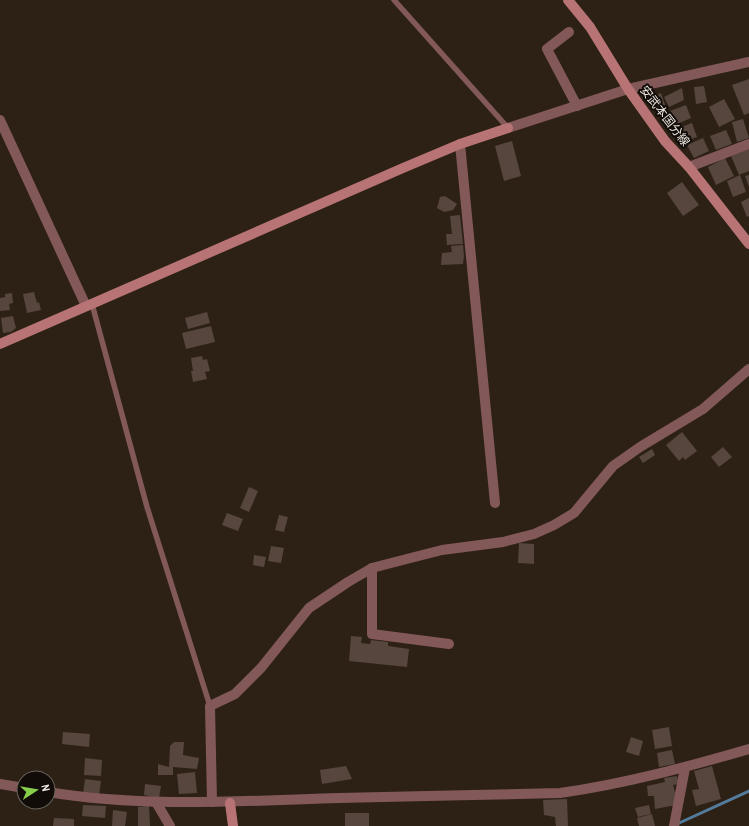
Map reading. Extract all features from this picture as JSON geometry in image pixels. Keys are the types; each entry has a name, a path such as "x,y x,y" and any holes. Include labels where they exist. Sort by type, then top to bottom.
{"street":[{"name":"安武本国分線","path":"568,0 590,27 628,89 666,141 689,167 749,244"},
{"path":"569,32 547,49 578,106"},
{"path":"0,344 460,144 628,89 749,62"},
{"path":"0,120 89,305"},
{"path":"460,144 495,503"},
{"path":"689,167 749,144"},
{"path":"212,802 210,706 235,694 261,668 309,608 372,568 442,550 503,542 534,534 554,525 574,513 613,466 640,447 703,409 749,369"},
{"path":"372,568 372,634 449,644"},
{"path":"56,793 75,797 156,802 230,803 560,793 597,788 685,768 749,750"},
{"path":"674,826 685,768"},
{"path":"0,784 16,787"},
{"path":"156,802 170,826"},
{"path":"230,803 234,826"}],"lane":[{"path":"394,0 508,128"},
{"path":"89,305 147,507 210,706"}],"building":[{"path":"749,79 749,113 744,115 732,85"},
{"path":"704,86 707,102 696,104 694,87"},
{"path":"682,88 684,100 669,107 664,97"},
{"path":"661,93 665,105 652,110 648,98"},
{"path":"724,99 735,119 719,127 709,107"},
{"path":"686,105 691,118 675,125 670,111"},
{"path":"743,119 749,138 737,142 732,122"},
{"path":"692,123 697,137 681,143 676,129"},
{"path":"726,130 732,144 716,150 710,136"},
{"path":"703,138 709,151 694,158 687,145"},
{"path":"512,141 521,176 504,181 495,146"},
{"path":"749,149 749,171 739,175 731,156"},
{"path":"725,158 734,176 716,185 708,167"},
{"path":"740,175 746,192 733,197 727,181"},
{"path":"749,175 749,187 745,176"},
{"path":"682,182 699,205 683,216 667,193"},
{"path":"445,196 457,204 453,210 444,212 437,208 440,197"},
{"path":"749,198 749,216 747,217 741,202"},
{"path":"460,215 463,244 447,245 446,234 452,234 450,216"},
{"path":"463,245 463,264 441,265 442,253 452,252 451,246"},
{"path":"34,292 41,310 27,313 23,294"},
{"path":"12,293 13,303 9,304 10,310 0,311 0,298 5,297 5,294"},
{"path":"207,312 210,323 188,329 185,318"},
{"path":"13,316 16,328 11,332 3,333 1,318"},
{"path":"211,326 215,342 186,349 182,333"},
{"path":"202,356 203,360 207,359 210,371 205,372 207,379 193,382 191,358"},
{"path":"682,432 697,451 685,460 683,457 679,461 666,445"},
{"path":"723,447 732,457 719,467 711,457"},
{"path":"652,449 655,455 643,463 639,457"},
{"path":"249,487 258,491 249,512 240,508"},
{"path":"227,513 243,519 238,531 222,525"},
{"path":"279,515 288,517 284,532 275,530"},
{"path":"519,543 534,544 534,564 518,563"},
{"path":"271,546 284,548 281,563 268,561"},
{"path":"254,555 266,557 264,567 253,565"},
{"path":"351,636 362,637 361,643 370,644 371,640 388,642 388,646 409,649 407,667 349,661"},
{"path":"669,727 672,746 655,749 652,730"},
{"path":"63,732 90,734 89,747 62,744"},
{"path":"631,737 643,741 639,756 626,752"},
{"path":"174,742 184,742 183,755 199,758 197,769 173,767 173,775 158,775 158,764 169,767 170,746"},
{"path":"672,750 675,764 659,767 657,753"},
{"path":"85,758 102,760 101,776 84,775"},
{"path":"346,766 352,779 322,784 320,770"},
{"path":"712,766 721,799 696,806 692,790 699,789 694,771"},
{"path":"195,772 197,793 179,794 177,774"},
{"path":"677,776 679,784 673,785 677,799 676,805 655,809 654,796 648,796 647,786 665,782 664,778"},
{"path":"85,779 101,781 99,796 83,794"},
{"path":"145,784 161,786 159,798 144,795"},
{"path":"567,799 568,826 556,826 555,817 544,815 543,800"},
{"path":"83,805 106,806 105,818 82,816"},
{"path":"649,805 651,814 638,817 635,808"},
{"path":"149,806 150,826 138,826 138,807"},
{"path":"113,810 127,812 125,826 112,826"},
{"path":"345,813 369,813 369,826 345,826"},
{"path":"652,814 655,826 639,826 637,818"},
{"path":"54,818 74,819 74,826 53,826"}],"waterway":[{"path":"677,824 749,791"}]}
